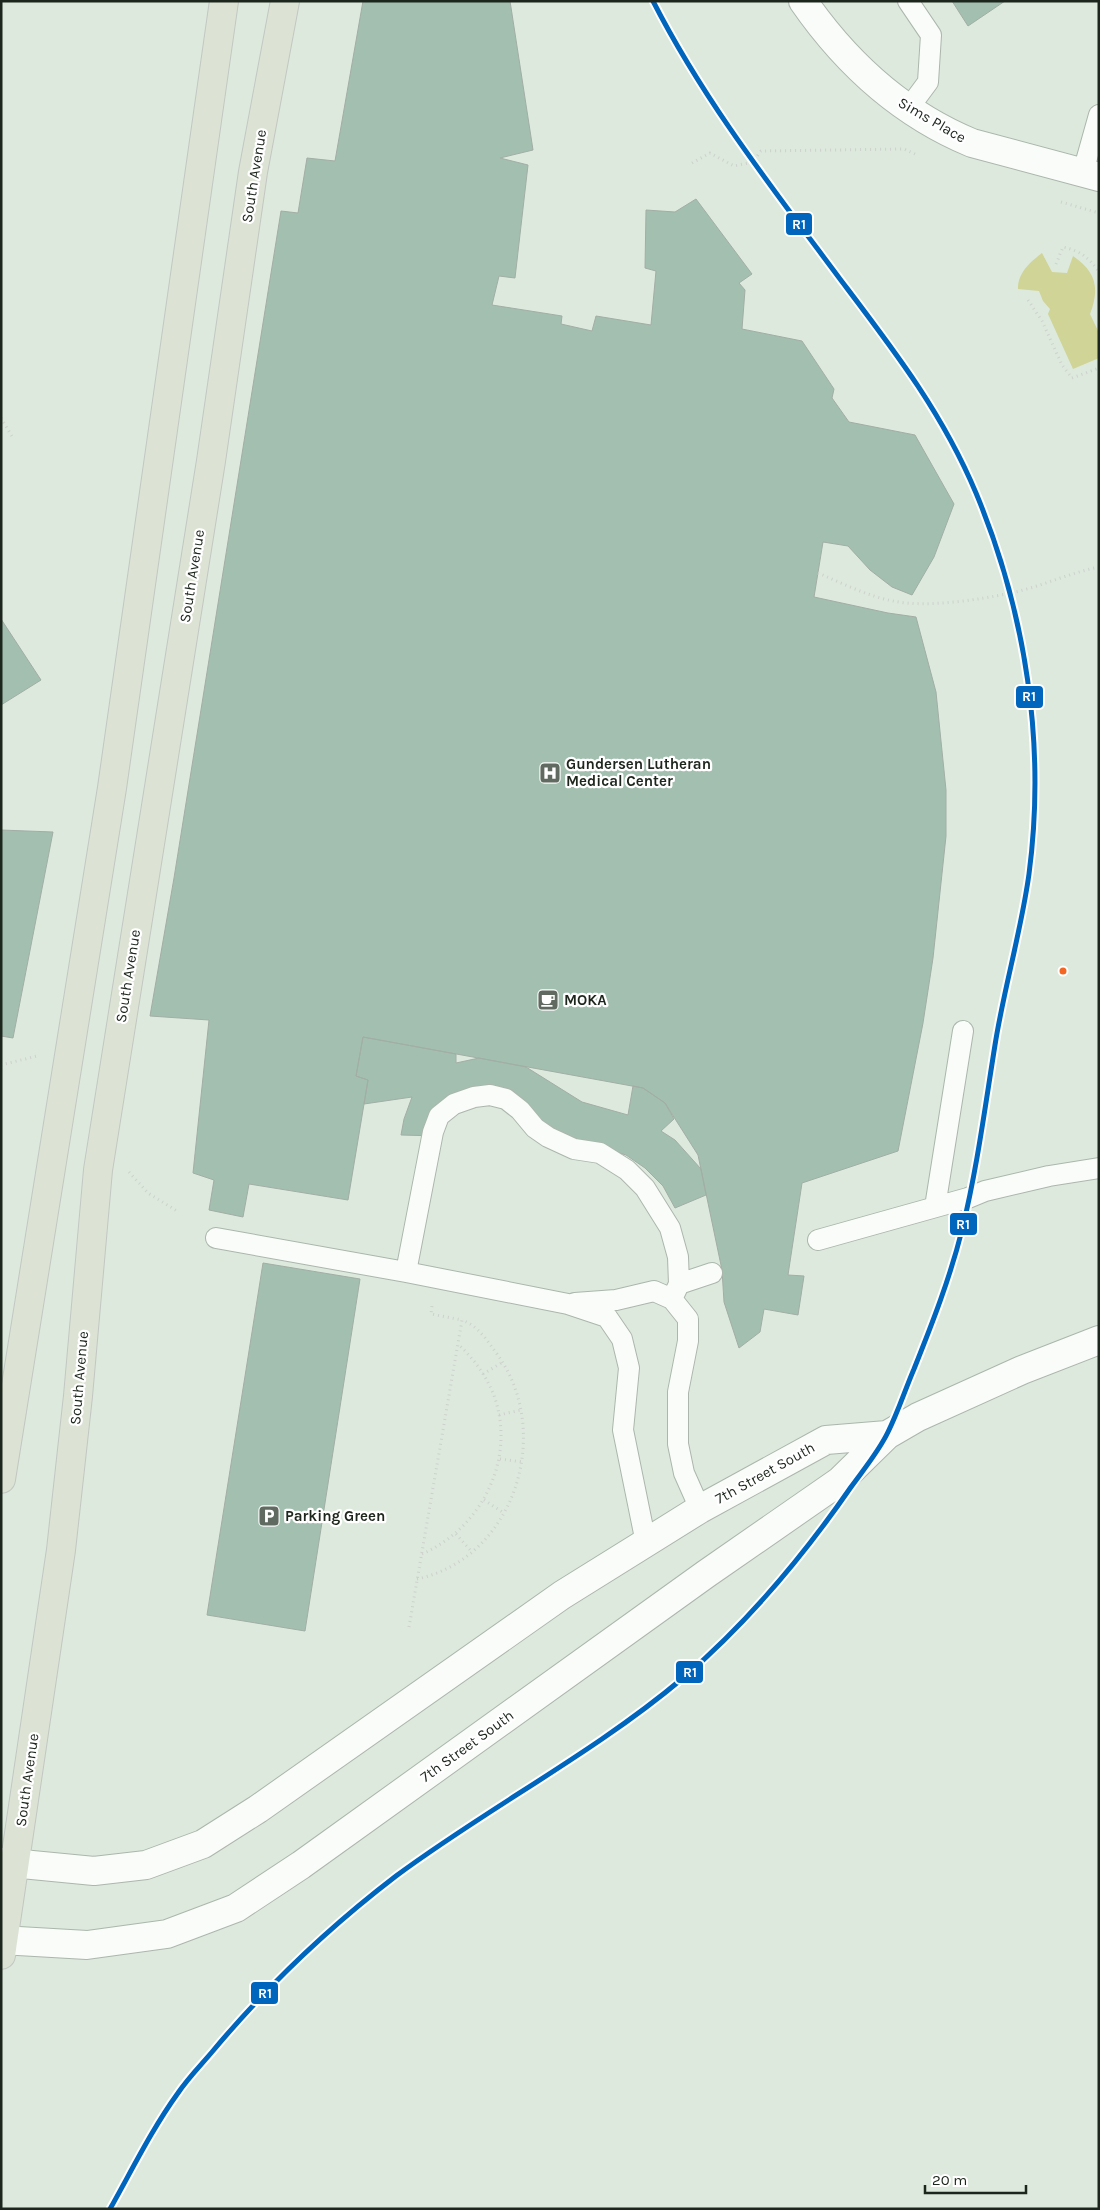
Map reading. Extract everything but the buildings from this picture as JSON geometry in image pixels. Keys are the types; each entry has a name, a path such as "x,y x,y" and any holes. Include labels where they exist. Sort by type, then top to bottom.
{"highway":[{"path":"1,1479 112,788 224,1"},
{"name":"South Avenue","path":"2,1945 8,1863 61,1550 78,1396 98,1170 211,461 253,172 285,1"}],"street":[{"name":"Sims Place","path":"803,1 819,24 852,63 908,110 972,143 1091,174"},
{"name":"7th Street South","path":"2,1945 88,1946 167,1934 236,1908 301,1865 706,1574 840,1481 887,1435 918,1418 1022,1370 1099,1340"},
{"name":"7th Street South","path":"8,1863 94,1871 146,1865 204,1844 258,1809 562,1595 700,1509 826,1440 887,1435"}],"lane":[{"path":"908,1 931,35 928,82 908,110"},
{"path":"1091,174 1099,116"},
{"path":"935,1207 963,1030"},
{"path":"406,1272 433,1132 439,1116 454,1104 474,1097 490,1095 506,1099 520,1110 535,1128 548,1137 574,1149 600,1154 627,1170 644,1188 670,1228 678,1257 675,1291 688,1319 688,1340 678,1392 678,1444 684,1473 700,1509"},
{"path":"818,1240 1000,1188 1099,1168"},
{"path":"216,1238 406,1272 568,1304 607,1317 622,1339 629,1368 623,1430 646,1543"},
{"path":"568,1304 616,1300 654,1291 675,1291 712,1273"}],"path":[{"path":"692,163 710,153 734,166 753,162 761,151 904,149 915,154"},
{"path":"1056,264 1063,248 1076,250 1089,258 1099,272"},
{"path":"1028,300 1042,321 1062,365 1072,378 1099,368"},
{"path":"1,418 13,438"},
{"path":"818,573 853,589 892,601 928,605 1012,592 1079,571 1099,567"},
{"path":"1,1065 39,1055"},
{"path":"126,1168 148,1193 177,1211"},
{"path":"417,1579 438,1573 472,1552 495,1527 504,1513 520,1478 524,1431 515,1385 503,1362 472,1324 462,1320 431,1314"},
{"path":"409,1628 462,1320"},
{"path":"421,1555 439,1547 470,1520 484,1500 494,1480 500,1459 499,1415 493,1394 483,1374 458,1344"},
{"path":"483,1374 503,1362"},
{"path":"499,1415 521,1410"},
{"path":"500,1459 522,1462"},
{"path":"484,1500 504,1513"},
{"path":"456,1534 472,1552"}],"green space":[{"path":"1042,253 1052,272 1067,273 1073,256 1087,268 1094,281 1095,296 1090,314 1099,333 1099,358 1073,369 1048,314 1050,309 1043,301 1039,291 1018,289 1022,273"}],"transit line":[{"name":"R1","path":"110,2209 151,2135 182,2087 254,2004 322,1937 396,1876 431,1851 614,1731 649,1705 707,1657 773,1588 813,1539 871,1460 892,1424 934,1318 962,1230 976,1161 999,1024 1026,896 1034,826 1033,728 1028,680 1008,585 976,493 963,463 932,408 879,331 740,144 694,74 653,1"}],"place":[{"name":"Gundersen Lutheran Medical Center","path":"550,773"},
{"name":"MOKA","path":"548,1000"},
{"name":"Parking Green","path":"269,1516"}]}
